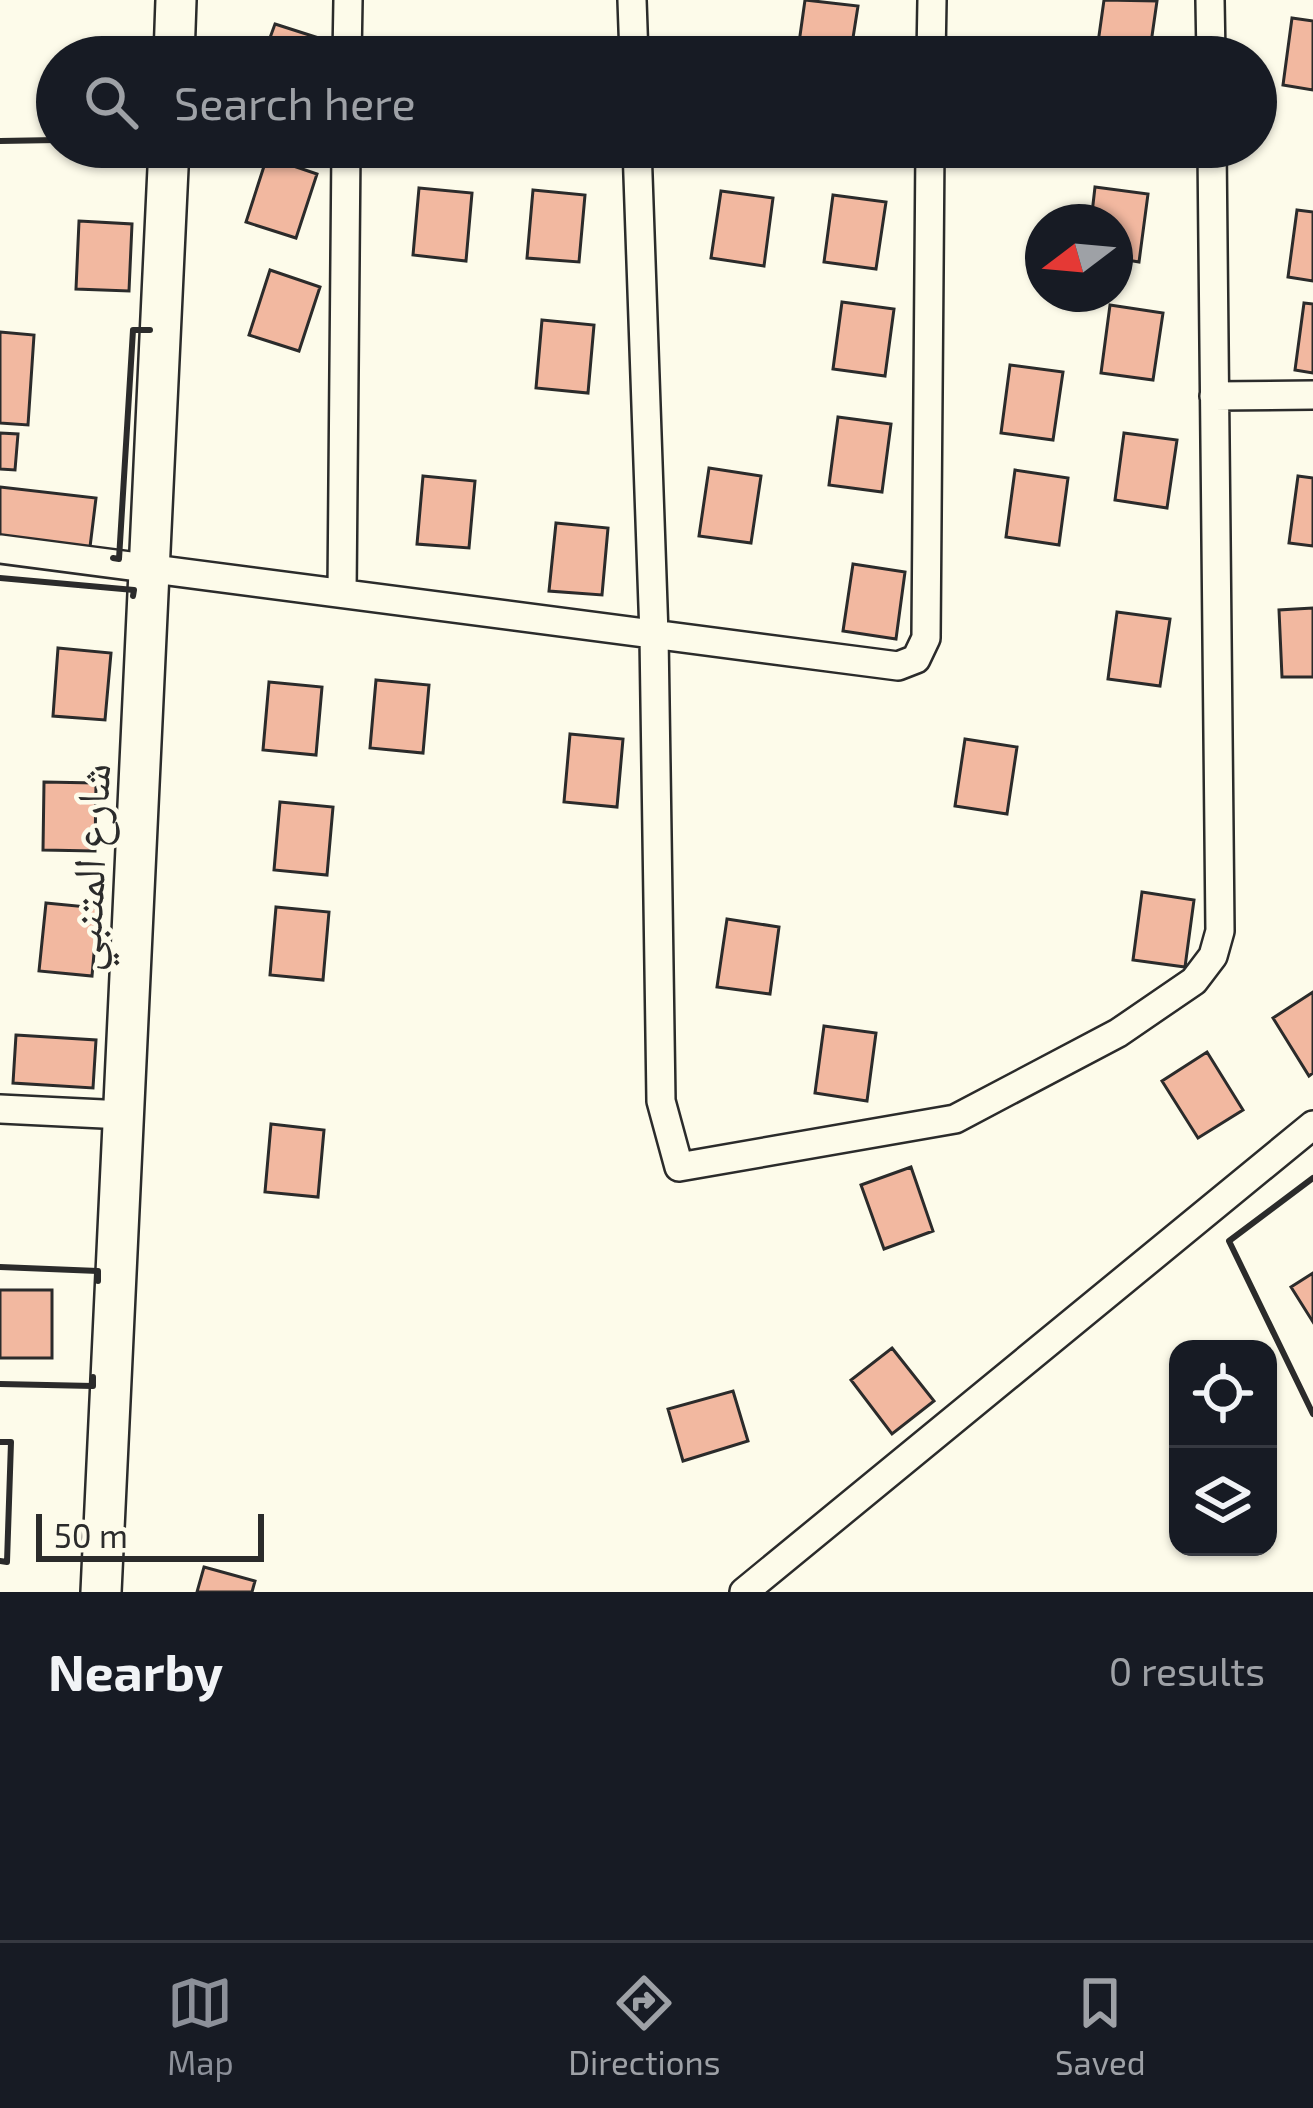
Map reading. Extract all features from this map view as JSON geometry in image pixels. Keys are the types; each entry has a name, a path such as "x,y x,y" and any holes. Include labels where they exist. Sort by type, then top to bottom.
{"street":[{"path":"175,36 176,0"},
{"path":"347,36 348,0"},
{"path":"632,0 633,36"},
{"path":"931,36 932,0"},
{"path":"1210,0 1210,36"},
{"name":"شارع المتنبي","path":"101,1592 168,168"},
{"path":"342,593 346,168"},
{"path":"638,168 654,635 661,1101 679,1167 955,1119 1118,1033 1194,982 1213,956 1220,931 1211,168"},
{"path":"0,549 898,666 916,658 926,638 930,168"},
{"path":"1214,396 1313,395"},
{"path":"0,1109 124,1115"},
{"path":"744,1592 1313,1125"}],"building":[{"path":"805,0 858,6 853,36 800,36"},
{"path":"1104,0 1157,1 1152,36 1099,36"},
{"path":"1292,18 1313,21 1313,90 1283,85"},
{"path":"275,24 312,36 271,36"},
{"path":"263,168 299,168 317,174 296,238 246,222"},
{"path":"1095,187 1148,194 1139,262 1133,261 1133,204 1093,204"},
{"path":"419,188 472,193 466,261 413,255"},
{"path":"533,190 585,195 579,262 527,258"},
{"path":"721,191 773,198 764,266 711,258"},
{"path":"833,195 886,202 876,269 824,262"},
{"path":"1297,210 1313,212 1313,281 1288,277"},
{"path":"79,221 132,224 129,291 76,289"},
{"path":"270,270 320,287 299,351 249,335"},
{"path":"842,302 894,309 885,376 833,369"},
{"path":"1304,303 1313,304 1313,373 1295,370"},
{"path":"1133,308 1163,313 1153,380 1101,373 1109,312"},
{"path":"542,320 594,325 588,393 536,388"},
{"path":"0,332 34,335 28,425 0,423"},
{"path":"1010,365 1063,372 1053,440 1001,433"},
{"path":"838,417 891,424 882,492 829,485"},
{"path":"0,433 18,434 15,470 0,469"},
{"path":"1124,433 1177,440 1167,508 1115,500"},
{"path":"709,468 761,476 751,543 699,536"},
{"path":"1015,470 1068,478 1059,545 1006,537"},
{"path":"423,476 475,481 469,548 417,544"},
{"path":"1298,476 1313,478 1313,546 1289,543"},
{"path":"0,487 96,498 90,547 0,537"},
{"path":"556,523 608,528 602,595 549,591"},
{"path":"853,564 905,572 896,639 843,631"},
{"path":"1313,608 1313,677 1282,677 1279,610"},
{"path":"1117,612 1170,619 1160,686 1108,679"},
{"path":"58,648 111,653 105,720 53,716"},
{"path":"376,680 429,685 423,753 370,748"},
{"path":"269,682 322,687 316,755 263,750"},
{"path":"570,734 623,739 617,807 564,802"},
{"path":"965,739 1017,747 1007,814 955,806"},
{"path":"44,782 96,783 95,851 43,850"},
{"path":"280,802 333,807 327,875 274,870"},
{"path":"1142,892 1194,900 1185,967 1133,960"},
{"path":"46,903 98,908 92,976 39,971"},
{"path":"276,907 329,912 323,980 270,975"},
{"path":"727,919 779,927 770,994 717,987"},
{"path":"1313,992 1313,1073 1309,1076 1273,1018"},
{"path":"824,1026 876,1033 867,1101 815,1093"},
{"path":"16,1035 96,1040 93,1088 13,1083"},
{"path":"1207,1052 1243,1110 1198,1138 1162,1081"},
{"path":"271,1124 324,1130 318,1197 265,1192"},
{"path":"911,1167 933,1231 884,1249 861,1185"},
{"path":"1313,1273 1313,1322 1291,1287"},
{"path":"0,1290 52,1290 52,1358 0,1358"},
{"path":"892,1348 934,1401 892,1434 851,1380"},
{"path":"733,1391 748,1441 683,1461 668,1409"},
{"path":"204,1567 255,1581 252,1592 197,1592"}],"wall":[{"path":"0,141 36,140"},
{"path":"113,558 119,559 133,330 150,330"},
{"path":"0,578 134,590 133,596"},
{"path":"1313,1178 1229,1241 1313,1414"},
{"path":"0,1267 98,1271 98,1281"},
{"path":"0,1384 93,1386 93,1377"},
{"path":"0,1442 11,1442 7,1562 0,1561"}]}
